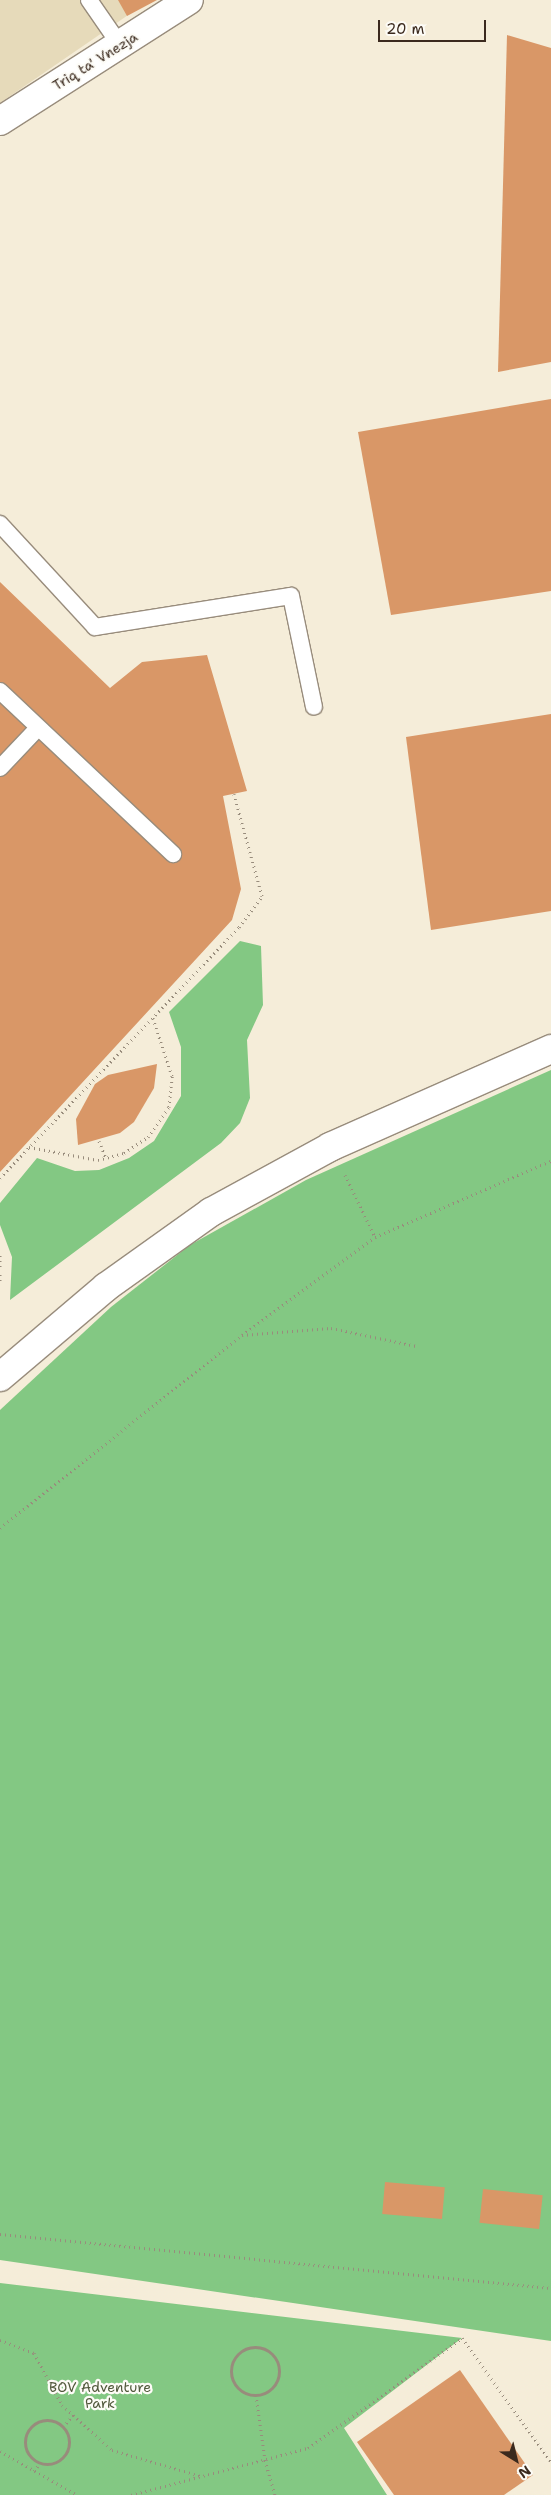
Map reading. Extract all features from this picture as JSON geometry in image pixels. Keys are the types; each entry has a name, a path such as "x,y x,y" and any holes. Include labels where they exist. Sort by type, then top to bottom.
{"street":[{"name":"Triq ta' Vnezja","path":"0,121 189,0"},
{"path":"0,1377 106,1287 211,1212 330,1146 551,1049"}],"lane":[{"path":"89,0 120,45"},
{"path":"0,524 95,628 291,596 314,707"},
{"path":"0,691 173,854"},
{"path":"0,768 38,728"}],"path":[{"path":"0,1178 152,1015 239,928 262,896 234,794"},
{"path":"29,1147 67,1157 106,1158 148,1137 168,1108 172,1076 152,1015"},
{"path":"99,1141 106,1158"},
{"path":"330,1146 375,1237"},
{"path":"0,1528 242,1335 375,1237 551,1161"},
{"path":"0,1255 0,1284"},
{"path":"242,1335 331,1328 416,1346"},
{"path":"0,2234 551,2288"},
{"path":"131,2495 308,2448 462,2338 551,2462"},
{"path":"0,2340 34,2353 62,2405 112,2450 202,2476"},
{"path":"254,2347 270,2352 279,2366 272,2389 256,2396 235,2386 230,2372 235,2357 254,2347"},
{"path":"256,2396 264,2460 275,2495"},
{"path":"63,2427 74,2415"},
{"path":"34,2471 40,2463 55,2462 66,2453 68,2438 63,2427 48,2420 30,2429 26,2448 40,2463"},
{"path":"0,2451 77,2495"}],"shaded area":[{"path":"0,0 150,0 0,103"}],"green space":[{"path":"240,941 261,946 263,1005 247,1040 250,1098 240,1123 221,1143 10,1300 12,1257 0,1225 0,1203 37,1158 75,1171 99,1170 129,1158 154,1141 181,1096 181,1047 169,1012"},
{"path":"551,1070 551,2341 0,2260 0,1410 111,1307 190,1245 306,1180"},
{"name":"BOV Adventure Park","path":"0,2283 462,2338 344,2428 387,2495 0,2495"}],"building":[{"path":"118,0 157,0 127,16"},
{"path":"507,35 551,48 551,362 498,372"},
{"path":"551,399 551,591 391,615 358,432"},
{"path":"0,582 110,688 142,662 207,655 247,791 223,796 241,889 232,920 0,1172"},
{"path":"551,714 551,911 431,930 406,737"},
{"path":"157,1064 154,1088 134,1122 120,1133 78,1145 76,1119 95,1084 108,1075"},
{"path":"385,2182 445,2187 442,2219 382,2214"},
{"path":"483,2189 543,2195 539,2229 479,2223"},
{"path":"460,2370 533,2475 504,2495 394,2495 357,2442"}]}
